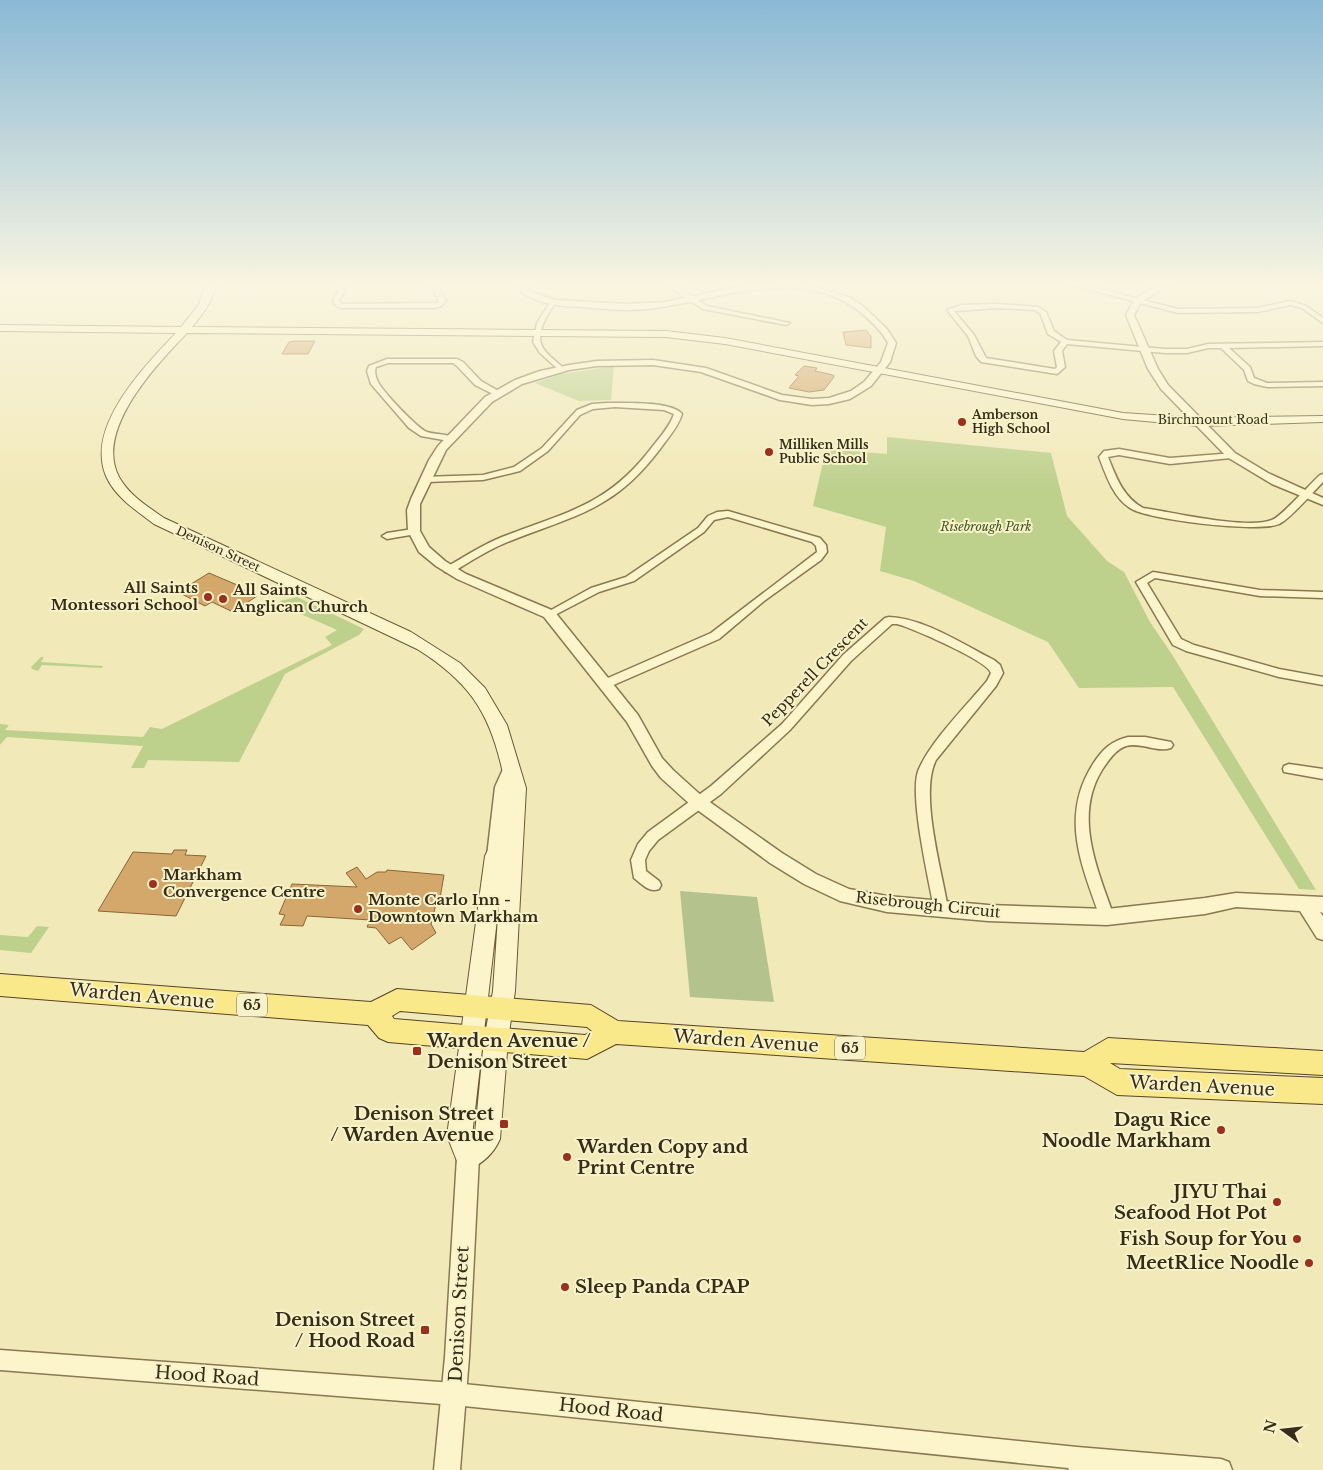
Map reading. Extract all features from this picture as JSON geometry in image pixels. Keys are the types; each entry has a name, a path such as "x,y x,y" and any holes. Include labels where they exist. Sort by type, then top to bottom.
{"main road":[{"name":"Denison Street","path":"165,354 124,404 110,428 107,462 120,488 133,504 159,521 405,636 443,657 460,670 484,697 505,744 510,771 518,788 502,1008 496,1040 486,1139 468,1157 459,1136 496,856"},
{"name":"Birchmount Road","path":"788,354 1110,414 1156,420 1199,422 1323,419"},
{"name":"Warden Avenue","path":"0,985 374,1014"},
{"path":"397,1000 502,1008 591,1016 614,1032 587,1047 388,1030 374,1014 397,1000"},
{"name":"Warden Avenue","path":"614,1032 1087,1064 1117,1082 1323,1091"},
{"name":"Warden Avenue","path":"1087,1064 1108,1050 1323,1063"}],"street":[{"path":"544,354 560,370"},
{"path":"387,536 413,532 413,509 437,452 449,438 498,393 522,382 560,370 608,362 646,362 670,364 717,374 794,402 817,402 846,398 864,389 880,370 888,354"},
{"path":"978,354 984,360 1057,372 1061,367 1058,354"},
{"path":"1147,354 1164,387 1231,455 1266,478 1323,502"},
{"path":"1231,354 1247,369 1252,379 1262,384 1323,384"},
{"path":"449,438 424,434 412,426 375,384 371,371 373,366 387,361 454,361 460,364 478,383 498,393"},
{"path":"426,479 477,479 523,467 542,451 574,416 586,408 601,406 671,408 678,414 642,468 611,496 561,521 505,540 449,570"},
{"path":"1231,455 1180,461 1119,452 1107,452 1104,457 1114,482 1127,503 1140,510 1243,525 1267,525 1284,516 1304,494 1323,478"},
{"path":"549,614 589,593 630,579 702,530 711,518 717,515 728,514 816,540 821,545 822,552 817,558 760,599 715,636 605,684"},
{"name":"Risebrough Circuit","path":"413,532 427,552 449,570 535,606 549,614 634,719 657,762 698,802 776,858 810,879 846,896 887,904 988,913 1107,917 1205,906 1236,900 1315,905"},
{"path":"1323,595 1267,594 1153,575 1141,582 1177,642 1190,648 1279,673 1323,681"},
{"name":"Pepperell Crescent","path":"698,802 716,790 786,727 847,658 889,620 895,619 913,624 990,663 996,668 997,673 992,683 931,757 924,771 922,799 941,909"},
{"path":"1107,917 1082,843 1080,829 1083,802 1089,783 1098,765 1116,744 1132,740 1167,745"},
{"path":"1288,769 1323,774"},
{"name":"Denison Street","path":"496,856 503,787 510,771"},
{"path":"654,885 639,874 638,860 643,848 653,836 698,802"},
{"path":"1315,905 1323,932"},
{"name":"Denison Street","path":"448,1470 468,1157"},
{"name":"Hood Road","path":"0,1360 454,1394 1078,1464 1221,1470"}],"green space":[{"path":"614,366 611,400 579,401 535,383 561,374"},
{"name":"Risebrough Park","path":"887,437 1051,453 1067,516 1107,561 1124,572 1150,622 1173,656 1316,890 1299,889 1173,687 1079,688 1048,642 914,581 880,571 886,527 813,506 826,449 887,454"},
{"path":"297,597 364,629 359,635 285,674 239,762 148,760 144,768 131,768 143,746 7,737 0,745 0,724 9,725 5,730 143,737 150,727 162,729 332,645 325,637 337,630 294,611 289,614 278,612 286,605 280,601"},
{"path":"41,657 44,657 41,662 103,666 102,668 42,665 38,671 32,669 31,667"},
{"path":"680,891 757,897 774,1002 690,997"},
{"path":"37,926 49,927 31,953 0,950 0,935 28,937"}],"building":[{"path":"804,366 817,368 815,371 833,375 834,377 824,390 809,392 789,388 799,376 795,375"},
{"name":"All Saints Anglican Church","path":"209,573 242,587 240,588 257,596 233,612 212,602 205,606 178,592"},
{"name":"Markham Convergence Centre","path":"174,850 187,850 185,855 206,856 176,916 98,911 133,852 172,854"},
{"name":"Monte Carlo Inn - Downtown Markham","path":"357,867 366,879 377,872 386,872 387,870 444,875 439,904 436,904 431,924 436,933 412,950 401,937 389,944 376,928 367,927 370,920 307,916 303,926 280,925 285,915 279,914 292,884 357,887 346,873"}],"place":[{"name":"Amberson High School","path":"962,422"},
{"name":"Milliken Mills Public School","path":"769,452"},
{"name":"All Saints Montessori School","path":"208,597"},
{"name":"All Saints Anglican Church","path":"223,599"},
{"name":"Markham Convergence Centre","path":"153,884"},
{"name":"Monte Carlo Inn - Downtown Markham","path":"358,909"},
{"name":"Warden Avenue / Denison Street","path":"417,1051"},
{"name":"Denison Street / Warden Avenue","path":"504,1124"},
{"name":"Dagu Rice Noodle Markham","path":"1221,1130"},
{"name":"Warden Copy and Print Centre","path":"567,1157"},
{"name":"JIYU Thai Seafood Hot Pot","path":"1277,1202"},
{"name":"Fish Soup for You","path":"1297,1239"},
{"name":"MeetR1ice Noodle","path":"1309,1263"},
{"name":"Sleep Panda CPAP","path":"565,1287"},
{"name":"Denison Street / Hood Road","path":"425,1330"}]}
